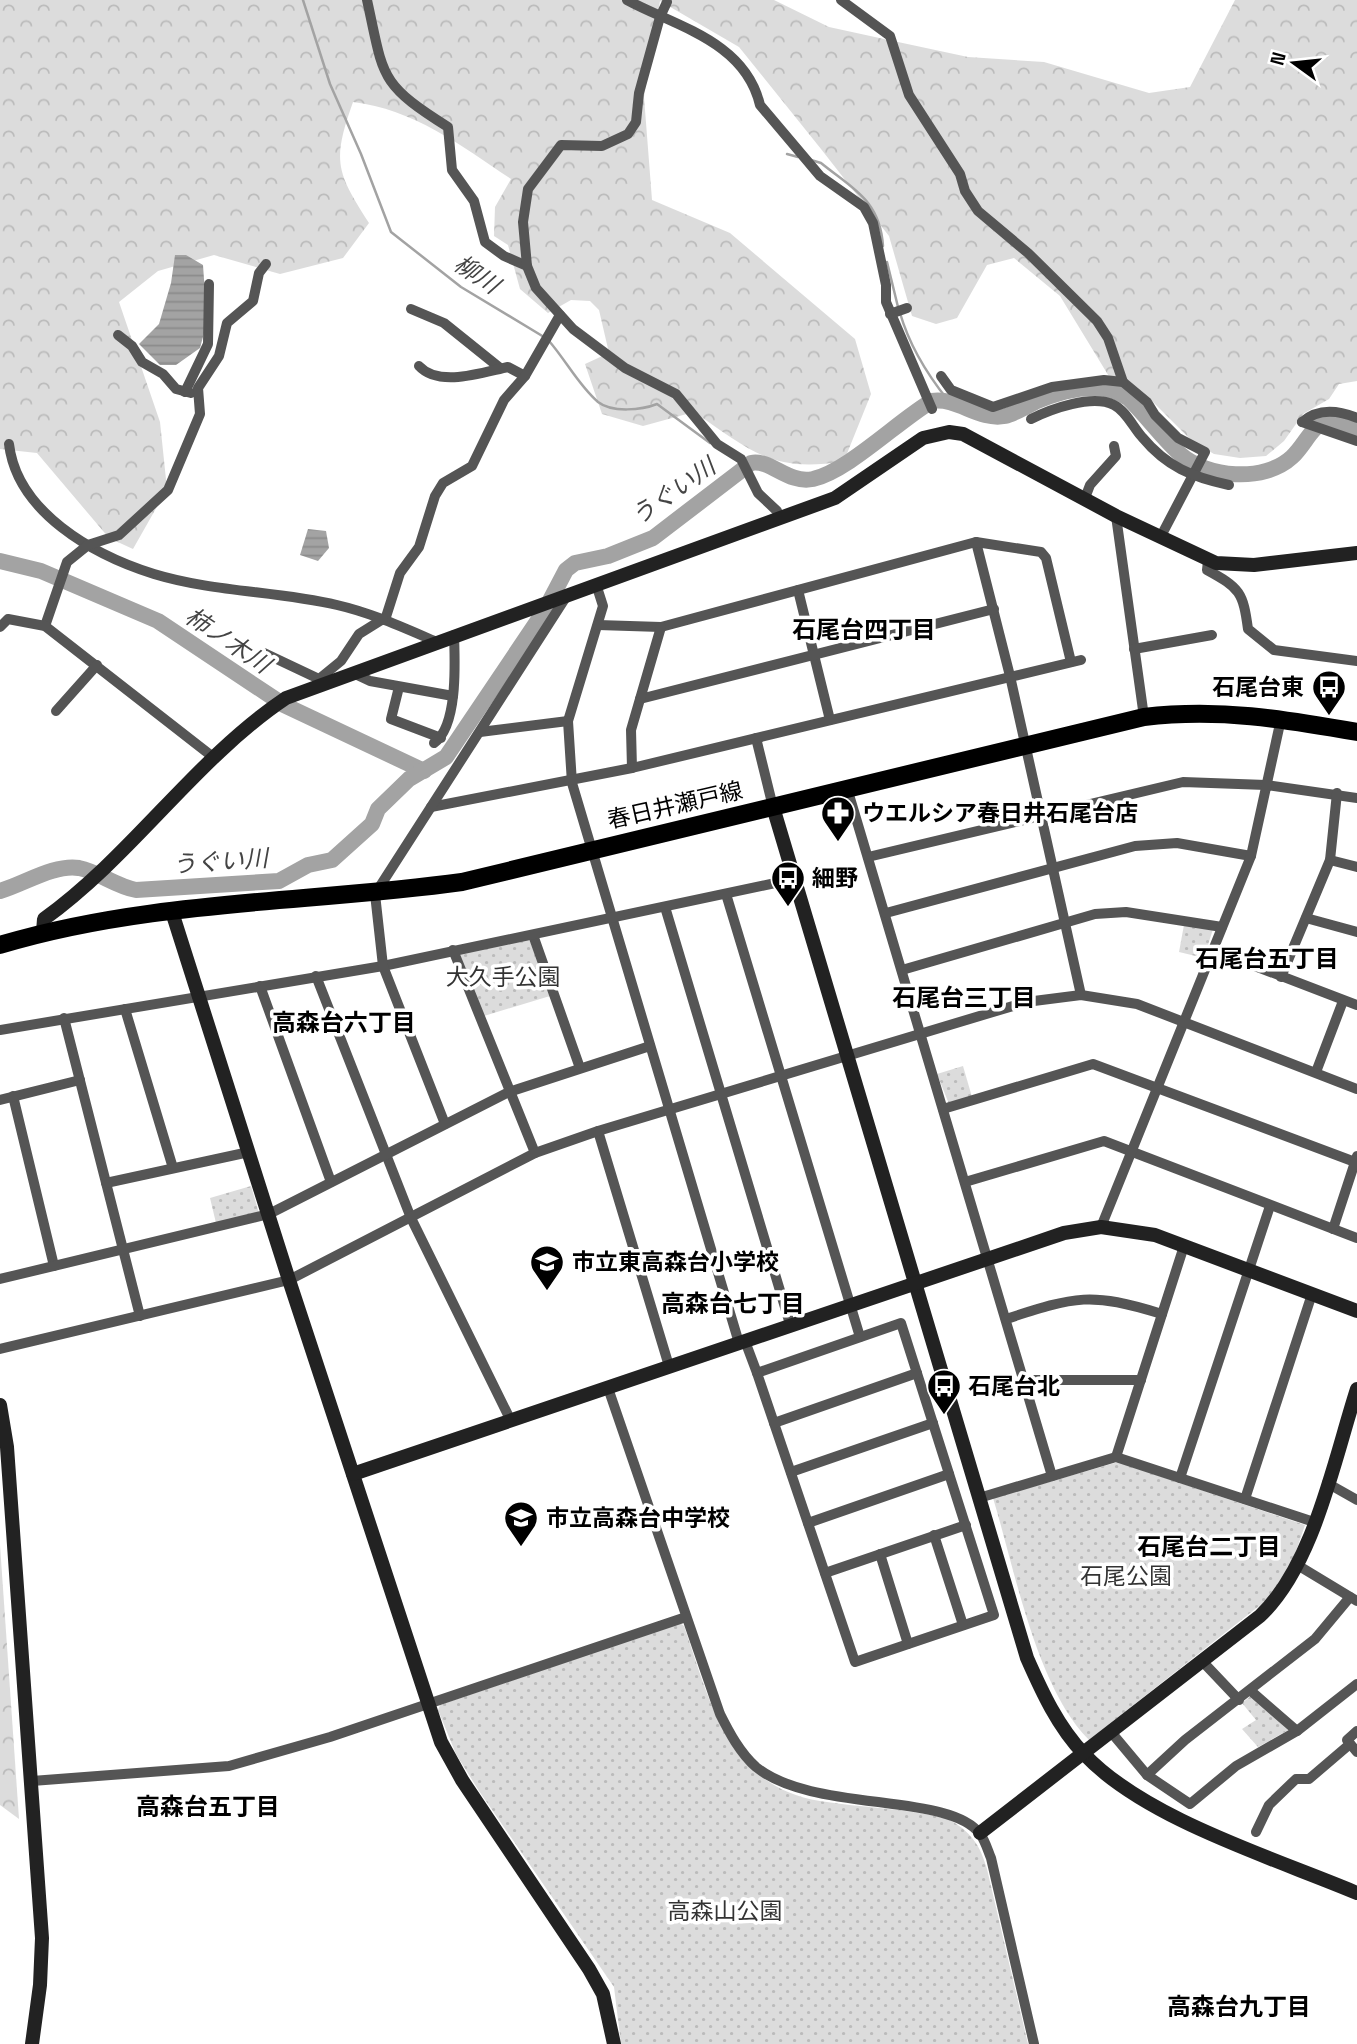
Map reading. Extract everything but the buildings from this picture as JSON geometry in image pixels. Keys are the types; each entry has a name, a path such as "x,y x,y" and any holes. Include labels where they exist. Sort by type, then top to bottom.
{"main road":[{"name":"春日井瀬戸線","path":"0,945 43,932 107,919 376,894 462,882 1144,717 1188,712 1230,712 1357,732"}],"street":[{"path":"367,0 376,52 386,75 408,102 448,127 452,170 474,201 485,242 527,266"},
{"path":"627,0 649,8 660,17 682,23 734,59 757,94 760,105 820,176 864,207 873,223 890,314 932,409"},
{"path":"841,0 890,36 909,95 960,174 978,211 996,229 1028,253 1097,321 1108,338 1123,382 1147,402 1155,415 1178,438 1205,452 1160,538"},
{"path":"667,2 660,17 639,93 636,122 628,134 614,143 602,146 561,145 528,188 523,222 527,266 536,288 560,315 609,357 676,394 717,444 741,459 758,493 777,511 780,518"},
{"path":"45,625 67,562 88,545 119,535 168,490 200,414 198,394 219,356 227,323 253,301 259,273 267,264"},
{"path":"185,392 208,344 209,284"},
{"path":"890,314 907,308"},
{"path":"411,309 444,323 500,368"},
{"path":"320,682 341,661 359,634 384,620 400,573 419,547 435,496 443,483 472,466 504,400 525,376 560,315"},
{"path":"118,335 132,346 142,362 163,374 176,389 198,394"},
{"path":"456,350 463,340"},
{"path":"419,366 425,372 465,379 508,367 525,376"},
{"path":"942,376 951,390 993,407 1052,387 1079,382 1123,382"},
{"path":"1079,382 1083,404"},
{"path":"1031,419 1046,411 1083,404 1114,404 1153,448 1194,476 1229,485"},
{"path":"1357,418 1337,411 1324,411 1302,422 1357,441"},
{"path":"43,932 44,919 100,871 213,757 286,698 320,682 353,673 835,498 923,438 949,432 963,434 1116,516 1209,561 1254,565 1357,553"},
{"path":"9,444 12,467 36,505 55,524 88,545 154,574 296,596 384,620 437,642"},
{"path":"1085,498 1090,485 1116,456 1114,446"},
{"path":"1116,516 1144,717"},
{"path":"431,807 632,768 1076,661 1046,558 1041,552 976,541 661,626 598,625"},
{"path":"976,541 995,609 1081,995"},
{"path":"1209,561 1207,570 1235,585 1244,599 1248,629 1274,650 1357,661"},
{"path":"596,584 603,606 568,721 572,780 669,1109 742,1342 757,1373 855,1662 994,1615 901,1323 757,1373"},
{"path":"799,590 830,720"},
{"path":"445,1124 383,966 376,894 480,732 556,600"},
{"path":"640,699 995,609"},
{"path":"3,620 45,625 213,757"},
{"path":"632,768 631,730 661,626"},
{"path":"399,687 391,719 438,740 450,715 454,635"},
{"path":"1134,649 1212,635"},
{"path":"264,653 320,682"},
{"path":"56,712 97,665"},
{"path":"353,673 356,677 399,687 453,695"},
{"path":"1101,1227 1251,856 1281,719"},
{"path":"480,732 568,721"},
{"path":"756,738 794,879 917,1282 979,1498 1027,1658 1043,1695 1083,1754 1129,1792 1164,1813 1357,1893"},
{"path":"868,857 1183,782 1266,785 1337,793 1357,798"},
{"path":"847,788 1052,1476"},
{"path":"1281,977 1330,860 1337,793"},
{"path":"886,914 1135,846 1155,843 1205,846 1251,856"},
{"path":"1330,860 1357,867"},
{"path":"0,1030 383,966 794,879"},
{"path":"726,894 860,1338"},
{"path":"665,907 790,1324"},
{"path":"173,912 289,1280 441,1742 462,1780 598,1985 611,2022 614,2044"},
{"path":"902,970 1064,921 1126,912 1222,927"},
{"path":"1306,918 1357,932"},
{"path":"533,935 580,1068"},
{"path":"453,950 534,1153"},
{"path":"1213,950 1357,1005"},
{"path":"316,976 411,1218 511,1420"},
{"path":"260,986 331,1182"},
{"path":"0,1349 289,1280 534,1153 669,1109 1026,1002 1081,995 1137,1004 1357,1088"},
{"path":"1316,1072 1343,1001"},
{"path":"125,1009 173,1168"},
{"path":"64,1018 140,1316"},
{"path":"0,1279 270,1214 509,1092 650,1046"},
{"path":"943,1109 1093,1064 1356,1159 1333,1229"},
{"path":"0,1100 80,1080"},
{"path":"13,1096 54,1266"},
{"path":"598,1131 669,1366"},
{"path":"965,1182 1104,1141 1357,1238"},
{"path":"106,1183 248,1152"},
{"path":"1180,1478 1270,1206"},
{"path":"353,1474 1064,1233 1101,1227 1155,1235 1357,1311"},
{"path":"1116,1457 1184,1245"},
{"path":"1245,1499 1312,1294"},
{"path":"1006,1319 1065,1300 1093,1298 1119,1301 1162,1314"},
{"path":"774,1423 917,1374"},
{"path":"1024,1380 1141,1380"},
{"path":"608,1388 720,1714 734,1740 755,1766 776,1780 803,1791 935,1810 960,1818 980,1833 991,1858 1034,2044"},
{"path":"980,1833 1279,1598 1299,1566 1357,1389"},
{"path":"0,1405 32,1781 42,1938 40,1985 32,2044"},
{"path":"791,1472 933,1423"},
{"path":"979,1498 1116,1457 1314,1522"},
{"path":"808,1523 949,1474"},
{"path":"1327,1483 1357,1500"},
{"path":"825,1573 966,1525"},
{"path":"934,1535 963,1625"},
{"path":"880,1554 908,1644"},
{"path":"1147,1775 1315,1639 1353,1599 1299,1566"},
{"path":"32,1781 229,1766 429,1704 686,1617"},
{"path":"1202,1661 1239,1700"},
{"path":"1111,1732 1147,1775 1190,1804 1236,1766 1297,1731 1357,1684"},
{"path":"1251,1691 1297,1731"},
{"path":"1256,1832 1269,1805 1296,1779 1309,1779 1354,1748 1347,1740 1357,1731"}],"green space":[{"path":"0,0 774,0 829,27 968,57 1044,62 1149,93 1190,87 1235,0 1357,0 1357,381 1339,384 1329,399 1303,414 1284,441 1266,456 1240,458 1214,454 1192,441 1148,397 1113,383 1060,296 1014,258 987,265 957,318 936,324 912,316 889,236 821,149 739,47 660,1 644,97 652,200 730,233 855,339 871,394 844,461 798,464 763,456 694,412 643,426 602,414 585,364 609,353 599,310 590,301 571,300 548,313 520,289 508,245 494,236 495,207 511,179 455,142 416,121 396,112 353,102 342,139 341,166 350,191 369,223 343,258 280,274 214,255 158,271 119,302 160,422 167,489 133,549 109,538 37,453 0,449"},
{"path":"1184,925 1213,929 1204,958 1179,952"},
{"name":"大久手公園","path":"527,939 550,996 484,1016 459,956 461,953"},
{"path":"963,1066 972,1097 949,1104 937,1074"},
{"path":"251,1186 259,1213 216,1223 210,1198"},
{"name":"石尾公園","path":"1118,1462 1305,1525 1292,1563 1268,1599 1089,1740 1055,1690 1041,1659 993,1498"},
{"path":"0,1545 19,1819 0,1805"},
{"name":"高森山公園","path":"680,1623 684,1626 703,1683 727,1736 743,1759 763,1778 789,1792 820,1801 948,1819 973,1839 987,1869 1028,2044 621,2044 614,1987 479,1791 456,1754 438,1710 440,1705"},
{"path":"1252,1695 1290,1729 1258,1747 1242,1729 1256,1720 1242,1703"}],"shaded area":[{"path":"175,255 186,255 203,265 207,322 200,348 176,365 160,365 139,344 159,324 171,283"},
{"path":"308,529 326,531 329,548 318,561 300,555"}],"waterway":[{"name":"柳川","path":"303,0 330,84 391,232 461,287 544,337"},
{"path":"787,154 798,157"},
{"path":"811,160 821,163 871,206 881,230 883,246"},
{"path":"887,262 898,307"},
{"path":"900,313 919,358 947,399"},
{"name":"柳川","path":"549,341 598,402 611,408 627,409 657,404 710,443"},
{"name":"うぐい川","path":"0,891 49,872 69,868 86,870 136,890 279,881 308,865 332,860 372,824 378,809 409,779 446,757 545,610 566,570 575,563 608,556 653,538 751,463 765,465 804,480 827,474 857,456 932,401 951,402 995,417 1016,412 1058,394 1082,389 1106,389 1128,398 1173,447 1191,462 1205,468 1236,474 1266,471 1280,465 1297,452 1317,426 1329,419 1357,429"},
{"name":"柿ノ木川","path":"0,561 41,571 158,621 284,705 424,771"}],"place":[{"name":"石尾台東","path":"1329,717"},
{"name":"ウエルシア春日井石尾台店","path":"838,843"},
{"name":"細野","path":"788,908"},
{"name":"市立東高森台小学校","path":"547,1292"},
{"name":"石尾台北","path":"944,1416"},
{"name":"市立高森台中学校","path":"521,1548"}],"district":[{"name":"石尾台四丁目","path":"864,629"},
{"name":"石尾台五丁目","path":"1267,958"},
{"name":"石尾台三丁目","path":"964,997"},
{"name":"高森台六丁目","path":"344,1022"},
{"name":"高森台七丁目","path":"733,1303"},
{"name":"石尾台二丁目","path":"1209,1546"},
{"name":"高森台五丁目","path":"208,1806"},
{"name":"高森台九丁目","path":"1239,2006"}]}
